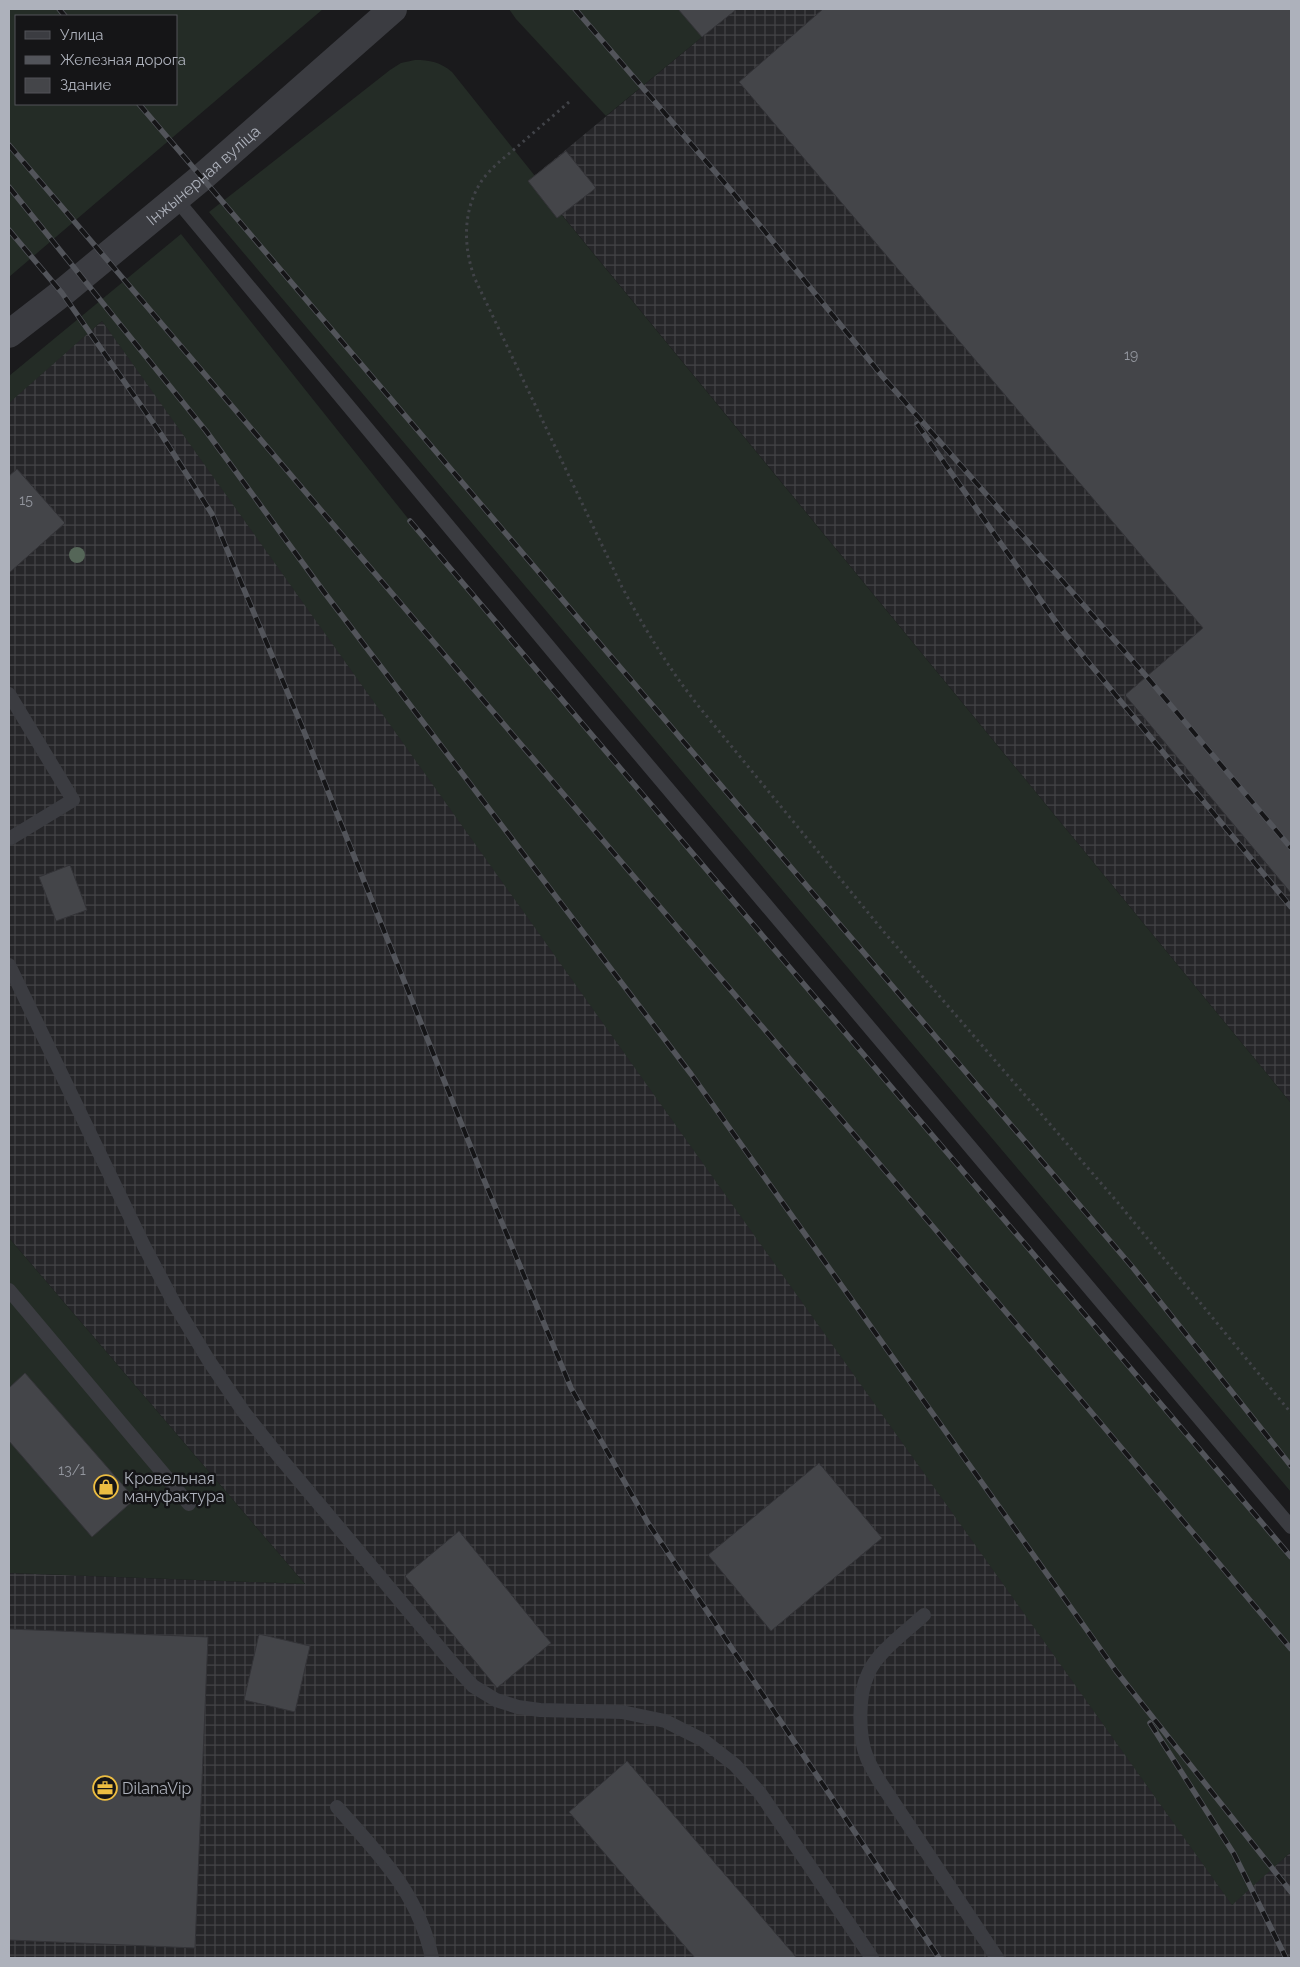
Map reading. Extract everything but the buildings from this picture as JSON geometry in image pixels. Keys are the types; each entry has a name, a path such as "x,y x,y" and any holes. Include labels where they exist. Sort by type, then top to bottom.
{"street":[{"name":"Інжынерная вуліца","path":"9,334 176,199 392,9"}],"lane":[{"path":"176,199 610,721 1291,1528"},
{"path":"9,694 72,800 9,839"},
{"path":"9,965 144,1246 174,1303 209,1361 277,1454 454,1665 473,1686 496,1700 518,1707 540,1710 622,1712 665,1721 703,1740 735,1765 760,1793 872,1958"},
{"path":"9,1290 189,1504"},
{"path":"924,1615 881,1655 868,1673 862,1698 861,1728 866,1756 878,1779 996,1958"},
{"path":"337,1807 393,1872 413,1902 428,1940 432,1958"}],"path":[{"path":"569,102 496,165 483,180 473,198 468,219 466,240 468,260 475,279 622,587 646,632 674,674 700,708 865,909 1119,1204 1291,1413"}],"shaded area":[{"path":"9,9 323,9 9,277"},
{"path":"509,9 678,9 702,37 606,116 516,19"},
{"path":"678,9 1291,9 1291,1103 562,215 528,181 702,37"},
{"path":"415,60 435,62 452,72 535,176 529,181 561,214 1291,1103 1291,1492 209,212 390,70 401,63"},
{"path":"181,234 410,521 1291,1557 1291,1852 1232,1905 102,321 9,403 9,376"},
{"path":"102,321 1272,1868 1291,1852 1291,1958 9,1958 9,1573 305,1584 9,1238 9,401"},
{"path":"9,1238 305,1584 9,1573"}],"railway":[{"path":"59,9 64,15"},
{"path":"575,9 735,195 883,377 1147,677 1291,848"},
{"path":"140,105 1134,1269 1291,1466"},
{"path":"9,145 1081,1400 1291,1649"},
{"path":"9,187 206,431 324,592 691,1074 1116,1671 1291,1892"},
{"path":"9,230 62,293 161,434 212,514 301,724 482,1175 571,1388 648,1523 939,1958"},
{"path":"917,424 1061,629 1291,907"},
{"path":"410,521 1291,1557"},
{"path":"1150,1723 1234,1854 1286,1958"}],"place":[{"name":"Кровельная мануфактура","path":"106,1487"},
{"name":"DilanaVip","path":"105,1788"}]}
